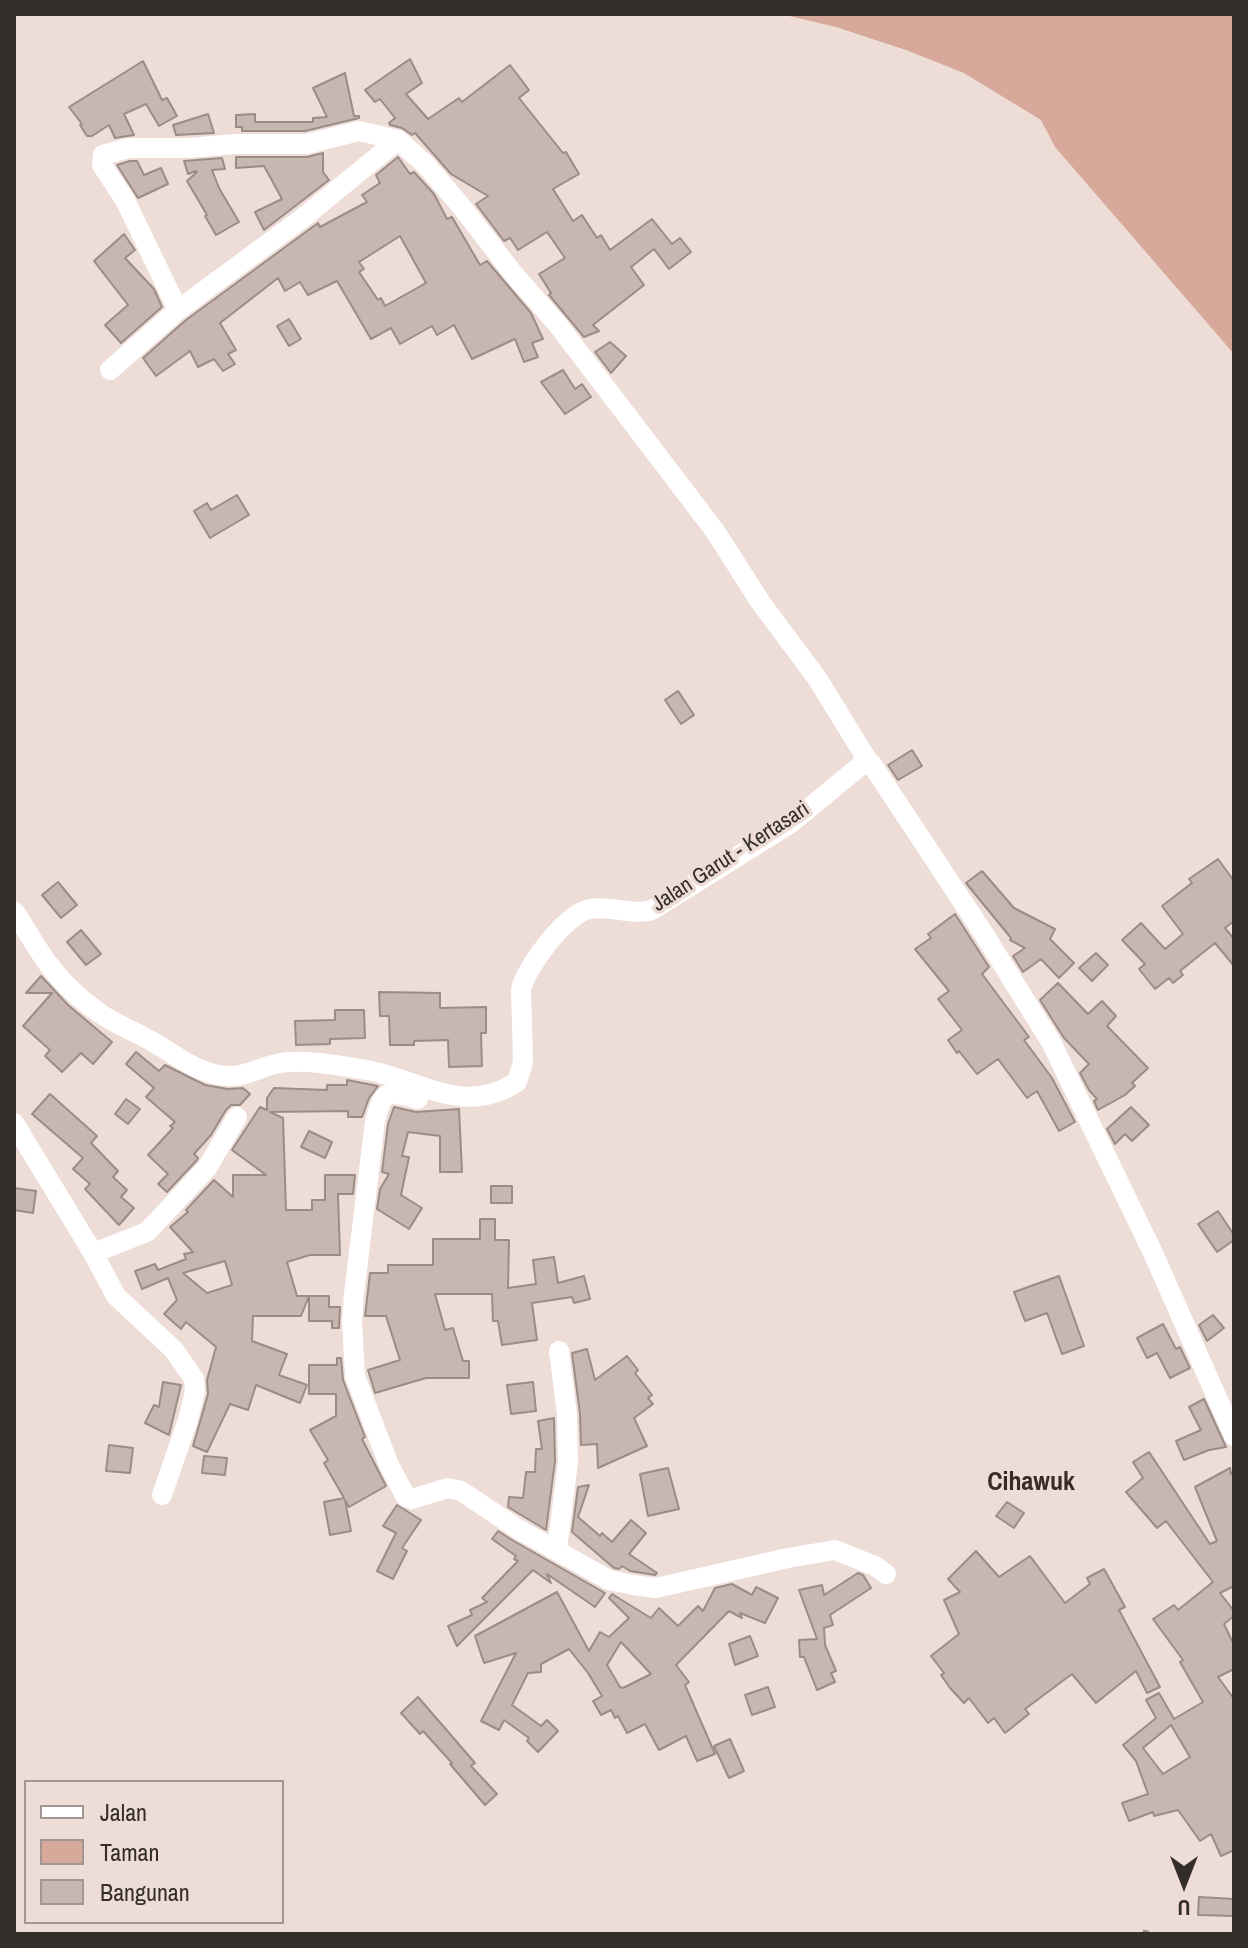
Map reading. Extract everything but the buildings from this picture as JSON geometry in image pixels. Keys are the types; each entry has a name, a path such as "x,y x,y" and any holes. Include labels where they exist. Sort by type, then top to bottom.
{"street":[{"path":"178,310 125,200 102,165 103,155 128,148 235,144 295,146 359,131 398,140 426,165 662,459 715,531 761,603 817,678 1051,1042 1148,1242 1234,1436"},
{"path":"110,370 178,310 304,217 398,140"},
{"name":"Jalan Garut - Kertasari","path":"14,911 41,954 75,994 105,1016 194,1067 214,1075 233,1077 278,1063 320,1064 369,1071 445,1095 491,1096 517,1082 523,1062 521,989 524,980 541,952 573,918 590,909 629,913 652,910 791,823 868,761"},
{"path":"478,1098 423,1100 392,1092 380,1101 375,1121 354,1294 355,1376 389,1465 406,1497 412,1499 448,1488 461,1491 518,1529 609,1580 656,1588 835,1550 875,1566 886,1574"},
{"path":"93,1253 147,1232 207,1168 237,1117"},
{"path":"14,1123 116,1296 174,1350 194,1379 195,1391 188,1420 162,1495"},
{"path":"557,1549 568,1462 567,1415 559,1351"}],"path":[{"path":"1143,1931 1157,1934"}],"green space":[{"path":"781,14 1234,14 1234,354 1055,147 1041,120 964,73 836,27"}],"district":[{"name":"Cihawuk","path":"1031,1483"}]}
